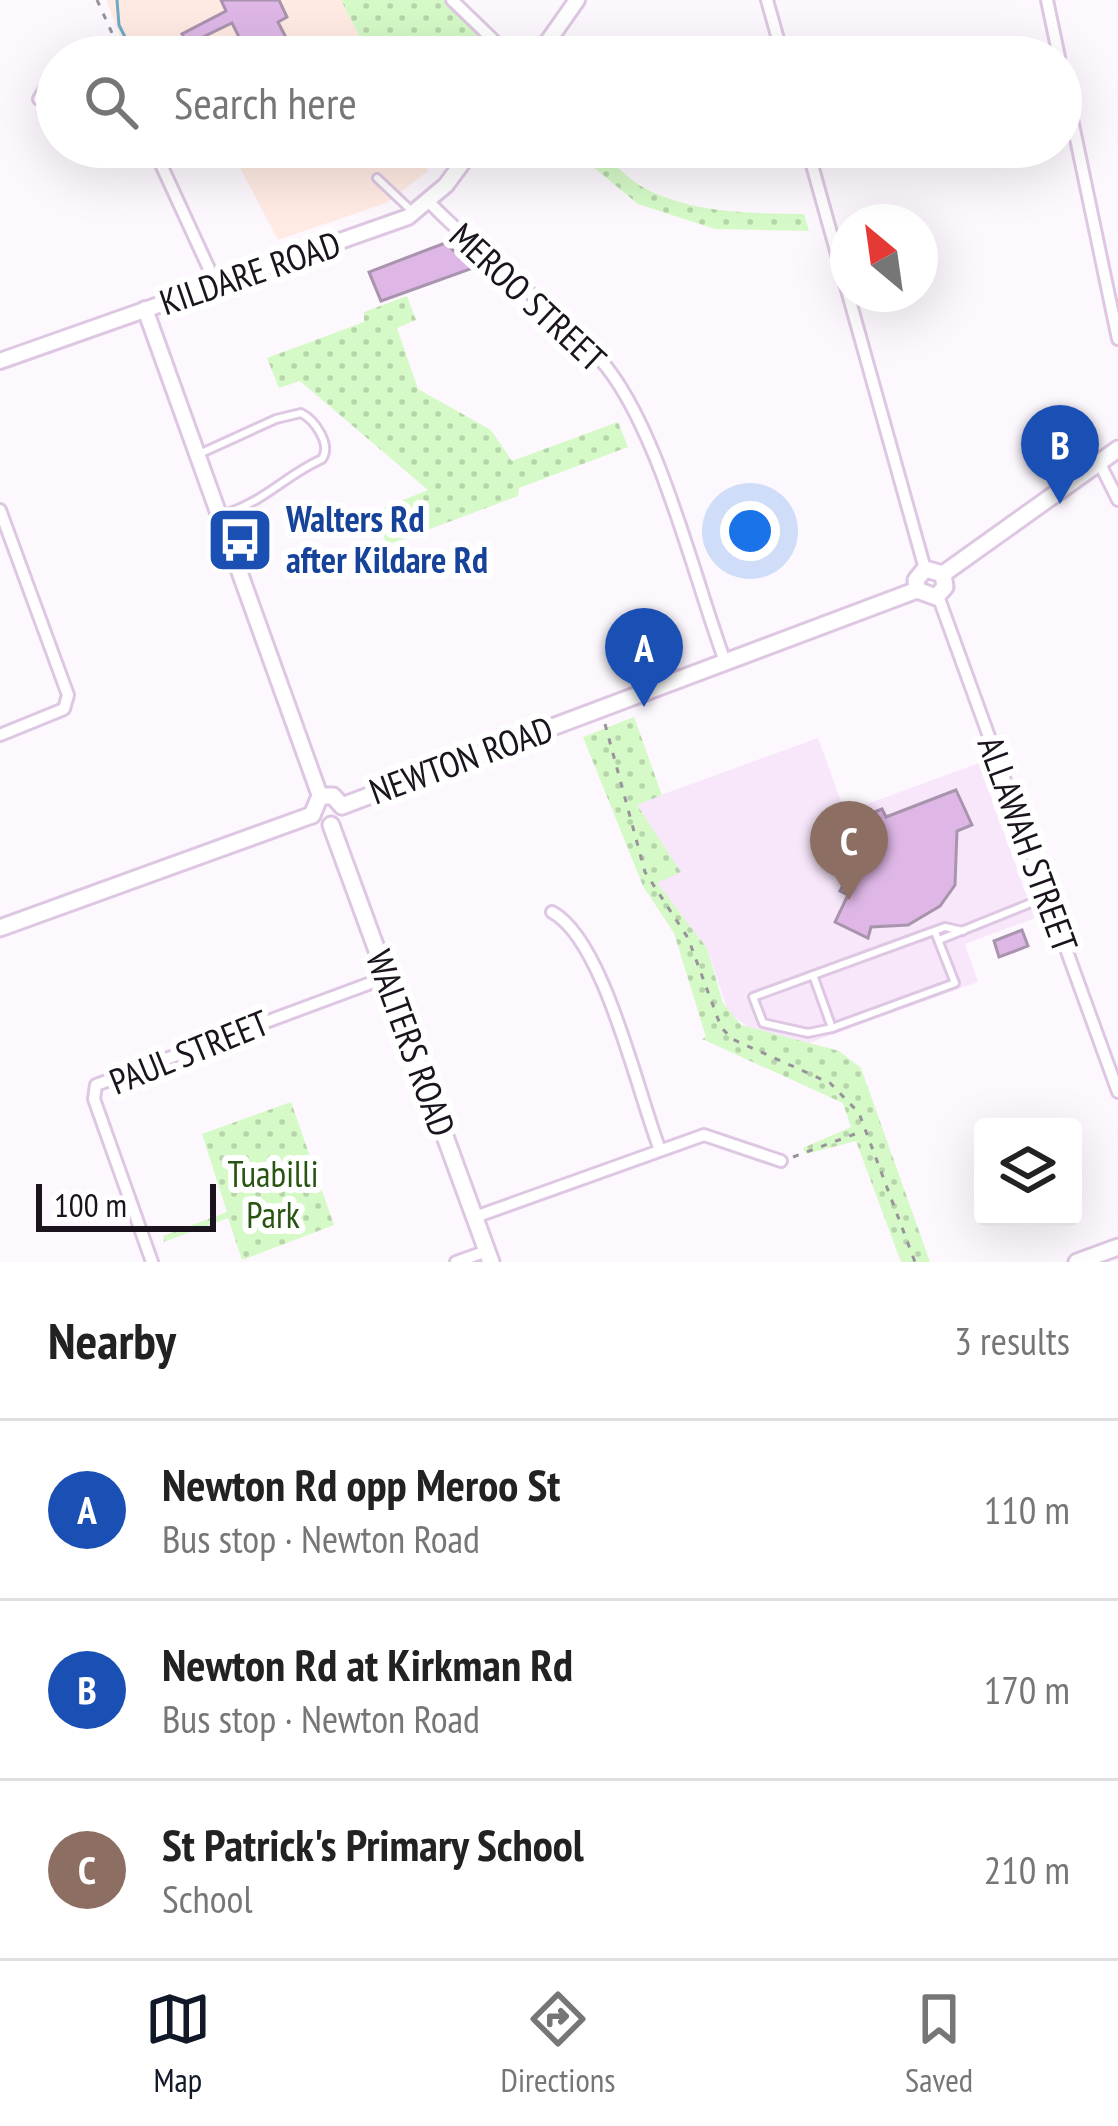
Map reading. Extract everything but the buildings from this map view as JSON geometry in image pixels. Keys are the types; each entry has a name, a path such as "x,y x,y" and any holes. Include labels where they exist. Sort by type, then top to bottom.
{"main road":[{"path":"943,574 1118,449"},
{"path":"925,568 943,574 945,587 938,596 927,598 917,590 916,580 925,568"},
{"name":"NEWTON ROAD","path":"342,806 917,590"},
{"path":"0,928 312,815 320,796 333,796 342,806 342,815 331,825 312,815"},
{"name":"WALTERS ROAD","path":"331,825 489,1257"},
{"path":"1077,1262 1118,1247"}],"street":[{"path":"452,0 489,36"},
{"path":"552,36 578,0"},
{"path":"767,0 777,36"},
{"path":"1047,0 1055,36"},
{"path":"1082,167 1118,339"},
{"path":"163,168 217,284"},
{"name":"KILDARE ROAD","path":"0,361 414,212 429,202 457,168"},
{"path":"813,168 925,568"},
{"name":"MEROO STREET","path":"429,202 600,359 622,391 648,446 726,664"},
{"path":"145,309 320,796"},
{"path":"1099,462 1118,500"},
{"path":"0,510 68,695 64,709 0,735"},
{"name":"ALLAWAH STREET","path":"938,596 1118,1092"},
{"path":"552,912 568,923 597,967 659,1150"},
{"name":"PAUL STREET","path":"152,1262 94,1099 96,1085 387,977"},
{"path":"475,1217 709,1134 781,1161"},
{"path":"456,1262 489,1257"}],"lane":[{"path":"377,178 414,212"},
{"path":"197,455 276,419 301,413 313,422 325,444 322,459 299,470 279,490 219,516"},
{"path":"937,935 955,983 808,1033 763,1023 753,997 937,935 963,931 1047,896"},
{"path":"813,975 832,1028"}],"path":[{"path":"97,0 113,36"},
{"path":"781,1161 865,1131"}],"shaded area":[{"path":"106,0 341,0 359,36 120,36"},
{"path":"240,168 428,171 386,203 278,240"},
{"path":"818,738 845,812 979,763 1035,918 965,944 978,982 809,1043 753,1031 728,1012 707,948 656,882 680,871 636,804"}],"green space":[{"path":"341,0 443,0 478,36 359,36"},
{"path":"594,168 619,168 648,190 686,204 724,211 804,214 809,231 715,229 638,204"},
{"path":"407,296 416,320 397,328 418,389 491,430 512,461 618,422 628,447 519,488 518,496 387,545 374,512 428,490 300,381 279,388 267,358 364,322 364,312"},
{"path":"634,717 662,795 637,805 681,872 657,883 707,948 723,1003 741,1025 839,1051 861,1068 930,1262 901,1262 856,1141 806,1154 803,1148 851,1127 843,1103 702,1039 706,1037 674,933 643,886 583,737"},
{"name":"Tuabilli Park","path":"291,1102 334,1225 242,1260 228,1218 164,1242 163,1236 227,1212 202,1134"}],"waterway":[{"path":"117,0 124,36"}],"place":[{"name":"Newton Rd at Kirkman Rd","path":"1060,504"},
{"name":"Walters Rd after Kildare Rd","path":"240,540"},
{"name":"Newton Rd opp Meroo St","path":"644,707"},
{"name":"St Patrick's Primary School","path":"849,900"}]}
